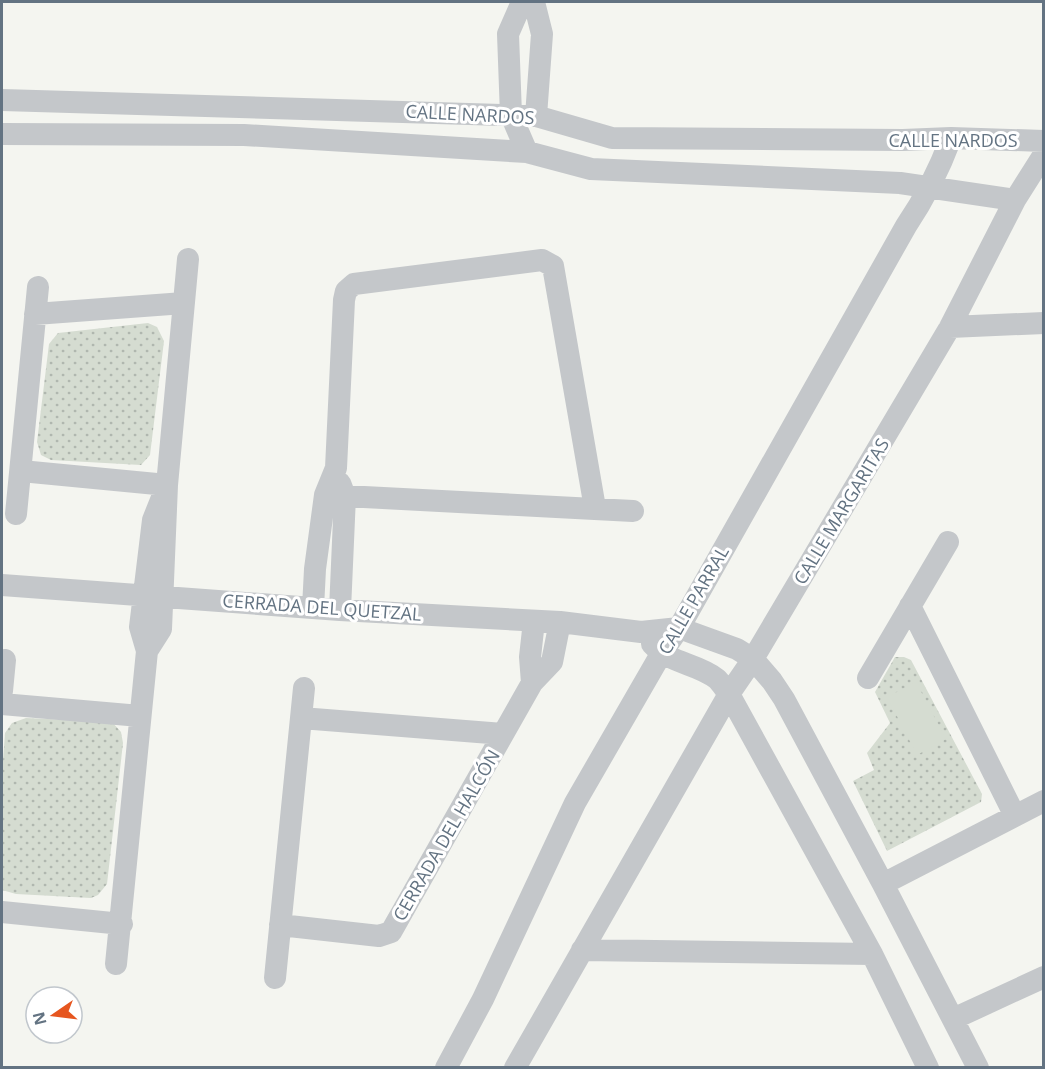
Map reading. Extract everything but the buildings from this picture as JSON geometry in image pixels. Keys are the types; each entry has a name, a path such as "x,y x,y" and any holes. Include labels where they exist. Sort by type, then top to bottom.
{"street":[{"path":"522,2 508,34 511,115 527,152"},
{"path":"534,2 542,34 536,116"},
{"name":"CALLE NARDOS","path":"2,100 536,116 612,138 903,140 951,138 1044,141"},
{"name":"CALLE NARDOS","path":"2,134 244,135 527,152 591,169 891,182 1015,200"},
{"name":"CALLE PARRAL","path":"446,1068 483,999 575,803 661,654 679,628 931,187 951,138"},
{"name":"CALLE MARGARITAS","path":"515,1068 729,694 753,659 950,327 1015,200 1044,154"},
{"path":"891,182 908,203 913,217"},
{"path":"116,964 122,924 147,651 161,630 153,595 167,484 188,260"},
{"path":"339,610 335,496 344,300 350,286 362,281 542,260 553,266 595,508"},
{"path":"16,514 38,286"},
{"path":"35,314 184,303"},
{"path":"950,327 1044,323"},
{"path":"21,471 167,484"},
{"path":"335,496 633,511"},
{"path":"313,608 315,569 335,496"},
{"path":"868,678 948,542"},
{"name":"CERRADA DEL QUETZAL","path":"2,585 339,610 560,622 641,632 679,628"},
{"path":"910,606 1016,816"},
{"path":"532,683 530,657 534,621"},
{"name":"CERRADA DEL HALCÓN","path":"280,925 378,936 391,932 532,683 552,662 560,622"},
{"path":"679,628 737,649 753,659 772,681 784,699 884,884 978,1068"},
{"path":"641,632 661,654 716,678 729,694 872,954 928,1068"},
{"path":"2,691 5,660"},
{"path":"275,978 304,688"},
{"path":"2,704 140,716"},
{"name":"CERRADA DEL HALCÓN","path":"301,718 503,734"},
{"path":"884,884 1044,801"},
{"path":"2,912 122,924"},
{"path":"582,950 872,954"},
{"path":"953,1019 1044,977"}],"shaded area":[{"path":"148,323 157,327 164,341 150,455 141,465 51,460 41,455 37,442 49,344 58,333"},
{"path":"895,657 911,660 982,794 981,802 887,851 853,781 874,770 867,753 890,723 875,692"},
{"path":"916,682 946,739 917,755 887,697"},
{"path":"26,718 112,722 121,732 123,743 107,884 98,895 91,898 16,894 2,890 2,774 5,733 12,723"}]}
